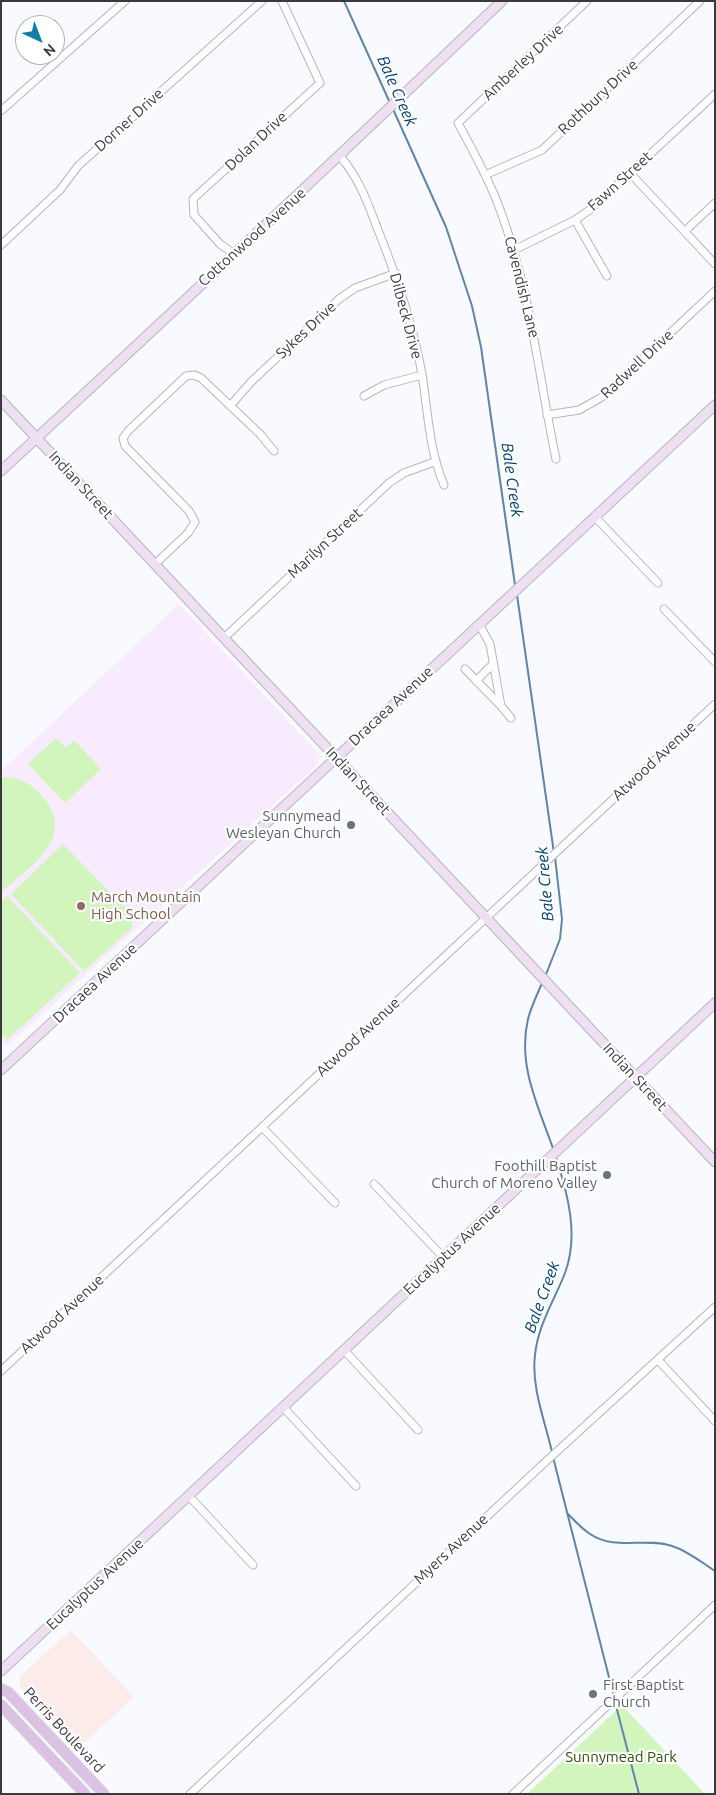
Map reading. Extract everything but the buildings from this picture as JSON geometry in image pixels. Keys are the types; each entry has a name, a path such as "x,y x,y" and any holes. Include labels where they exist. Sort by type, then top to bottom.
{"main road":[{"name":"Perris Boulevard","path":"1,1689 8,1692 104,1794"},
{"name":"Perris Boulevard","path":"1,1705 84,1794"}],"street":[{"path":"1,111 125,1"},
{"name":"Dorner Drive","path":"1,245 60,190 78,166 262,1"},
{"name":"Dolan Drive","path":"233,253 220,244 194,215 193,199 320,82 282,1"},
{"name":"Cottonwood Avenue","path":"1,471 233,253 340,156 502,1"},
{"name":"Amberley Drive","path":"458,123 587,1"},
{"name":"Rothbury Drive","path":"485,174 542,150 700,1"},
{"name":"Fawn Street","path":"514,250 575,220 591,209 715,94"},
{"name":"Cavendish Lane","path":"458,123 485,174 514,250 536,338 547,415 556,459"},
{"name":"Dilbeck Drive","path":"340,156 356,175 396,273 412,324 422,375 434,462 444,486"},
{"path":"630,173 715,264"},
{"path":"685,231 715,203"},
{"path":"575,220 607,276"},
{"name":"Sykes Drive","path":"230,406 251,382 339,298 355,288 396,273"},
{"name":"Radwell Drive","path":"547,415 579,410 602,398 715,291"},
{"path":"155,564 188,533 195,522 189,511 130,452 125,446 123,438 186,376 194,375 201,378 260,434 274,452"},
{"path":"364,396 384,385 422,375"},
{"name":"Indian Street","path":"1,400 715,1162"},
{"name":"Dracaea Avenue","path":"1,1070 715,404"},
{"name":"Marilyn Street","path":"224,638 389,483 404,473 434,462"},
{"path":"595,517 658,583"},
{"path":"664,610 715,662"},
{"path":"479,624 490,644 500,706"},
{"path":"476,681 493,664"},
{"path":"465,669 511,718"},
{"name":"Atwood Avenue","path":"1,1371 715,704"},
{"name":"Eucalyptus Avenue","path":"1,1671 715,1003"},
{"path":"262,1127 335,1203"},
{"path":"374,1184 443,1257"},
{"name":"Myers Avenue","path":"190,1794 560,1448 715,1308"},
{"path":"344,1350 418,1430"},
{"path":"658,1360 715,1421"},
{"path":"283,1407 356,1486"},
{"path":"188,1496 253,1565"},
{"path":"513,1794 715,1605"}],"shaded area":[{"name":"March Mountain High School","path":"179,604 321,756 316,766 7,1046 1,1040 1,771"},
{"path":"71,1630 134,1697 78,1749 20,1688 20,1676"}],"green space":[{"path":"56,738 66,748 74,740 101,769 65,803 28,764"},
{"path":"5,777 22,781 36,789 53,813 55,826 52,839 45,851 36,862 1,893 1,779"},
{"path":"63,844 132,915 132,928 84,971 11,894"},
{"path":"7,896 80,973 7,1040 1,1034 1,901"},
{"name":"Sunnymead Park","path":"622,1705 705,1794 527,1794"}],"waterway":[{"name":"Bale Creek","path":"344,1 390,103"},
{"name":"Bale Creek","path":"393,109 446,227 472,306 481,347 515,585"},
{"name":"Bale Creek","path":"517,595 554,853"},
{"name":"Bale Creek","path":"545,977 560,939 562,919 555,857"},
{"name":"Bale Creek","path":"542,983 528,1019 525,1053 527,1070 536,1103 554,1151"},
{"name":"Bale Creek","path":"552,1452 539,1404 534,1367 539,1333 565,1273 571,1244 568,1200 556,1158"},
{"name":"Bale Creek","path":"553,1457 614,1697"},
{"path":"567,1513 584,1530 600,1539 620,1543 651,1543 672,1546 689,1554 715,1571"},
{"name":"Bale Creek","path":"615,1702 639,1794"}],"place":[{"name":"Sunnymead Wesleyan Church","path":"351,825"},
{"name":"March Mountain High School","path":"81,906"},
{"name":"Foothill Baptist Church of Moreno Valley","path":"607,1175"},
{"name":"First Baptist Church","path":"593,1694"}]}
